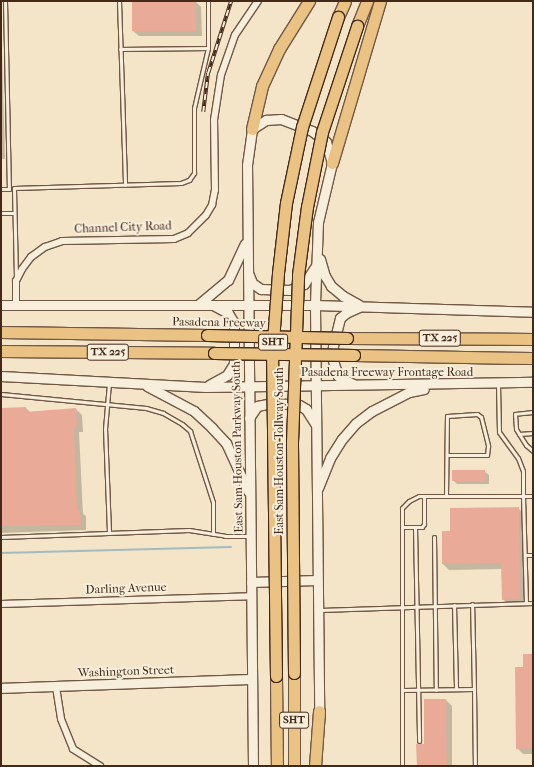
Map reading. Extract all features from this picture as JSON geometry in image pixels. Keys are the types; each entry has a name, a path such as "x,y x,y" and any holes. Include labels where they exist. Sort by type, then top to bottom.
{"highway":[{"path":"252,129 262,86 279,49 309,1"},
{"name":"East Sam Houston Tollway South","path":"277,766 272,355 278,273 286,203 302,127 338,17 346,1"},
{"name":"East Sam Houston Tollway South","path":"294,766 292,442 298,275 307,207 322,132 357,26 367,1"},
{"path":"332,163 380,1"},
{"name":"Pasadena Freeway","path":"1,332 347,338 533,338"},
{"name":"TX 225","path":"1,351 533,358"},
{"path":"315,766 319,711"}],"main road":[{"path":"252,129 266,120 281,118 312,131 326,142 332,163 318,222 315,304 320,766"},
{"name":"East Sam Houston Parkway South","path":"252,129 247,165 246,241 253,766"},
{"path":"198,304 228,280 246,241"},
{"path":"317,251 325,276 331,286 343,296 362,306"},
{"path":"247,268 252,283 261,289 290,290 304,284 317,264"},
{"path":"206,387 227,375 234,364 234,323 228,313 212,304"},
{"path":"1,305 315,304 533,312"},
{"path":"361,386 338,376 332,357 340,318 346,313 362,306"},
{"name":"Pasadena Freeway Frontage Road","path":"1,376 206,387 498,384 533,382"},
{"path":"144,384 194,411 212,428 234,458 250,496"},
{"path":"316,494 330,458 342,439 356,423 372,411 409,392 449,384"},
{"path":"249,418 257,406 273,403 299,405 306,409 316,425"},
{"path":"251,582 317,580"},
{"name":"Washington Street","path":"1,688 252,679"}],"street":[{"name":"Channel City Road","path":"16,281 31,257 50,245 62,241 174,239 188,233 206,215 212,205 215,190 214,120 221,75 236,35 258,1"},
{"path":"16,281 16,305"},
{"name":"Darling Avenue","path":"1,604 251,596"},
{"path":"56,687 61,719 74,749 100,766"}],"lane":[{"path":"5,1 9,188"},
{"path":"119,1 125,185"},
{"path":"1,189 181,184 189,180 194,173 194,108 208,48 208,1"},
{"path":"120,49 208,48"},
{"path":"14,188 16,281"},
{"path":"1,213 14,213"},
{"path":"109,382 105,429 109,532"},
{"path":"498,384 499,432 518,458 523,471 526,603"},
{"path":"1,394 146,408 163,413 190,431 213,502 213,534"},
{"path":"533,412 515,414 519,434 532,451 533,456"},
{"path":"446,496 448,455 447,416 477,414 481,417 488,446 487,454 448,455"},
{"path":"519,434 533,433"},
{"path":"402,766 402,508 408,501 424,496 533,496"},
{"path":"402,527 422,527 424,524 424,496"},
{"path":"415,527 419,741"},
{"path":"1,537 189,530 213,534 251,536"},
{"path":"434,538 436,690"},
{"path":"525,555 533,555"},
{"path":"318,610 416,605 533,603"},
{"path":"472,604 475,766"},
{"path":"454,605 456,689"},
{"path":"402,690 474,689"}],"building":[{"path":"132,1 196,1 196,31 132,31"},
{"path":"26,407 26,412 76,408 77,427 74,427 77,510 80,509 81,525 1,526 1,408"},
{"path":"452,470 485,470 485,481 452,481"},
{"path":"519,507 520,599 502,600 501,563 442,564 442,531 450,531 450,508"},
{"path":"523,654 533,654 533,748 516,749 515,667 523,667"},
{"path":"424,699 446,699 447,766 417,766 416,744 424,744"}],"waterway":[{"path":"1,553 231,547"}],"railway":[{"path":"203,112 208,73 231,1"}]}
